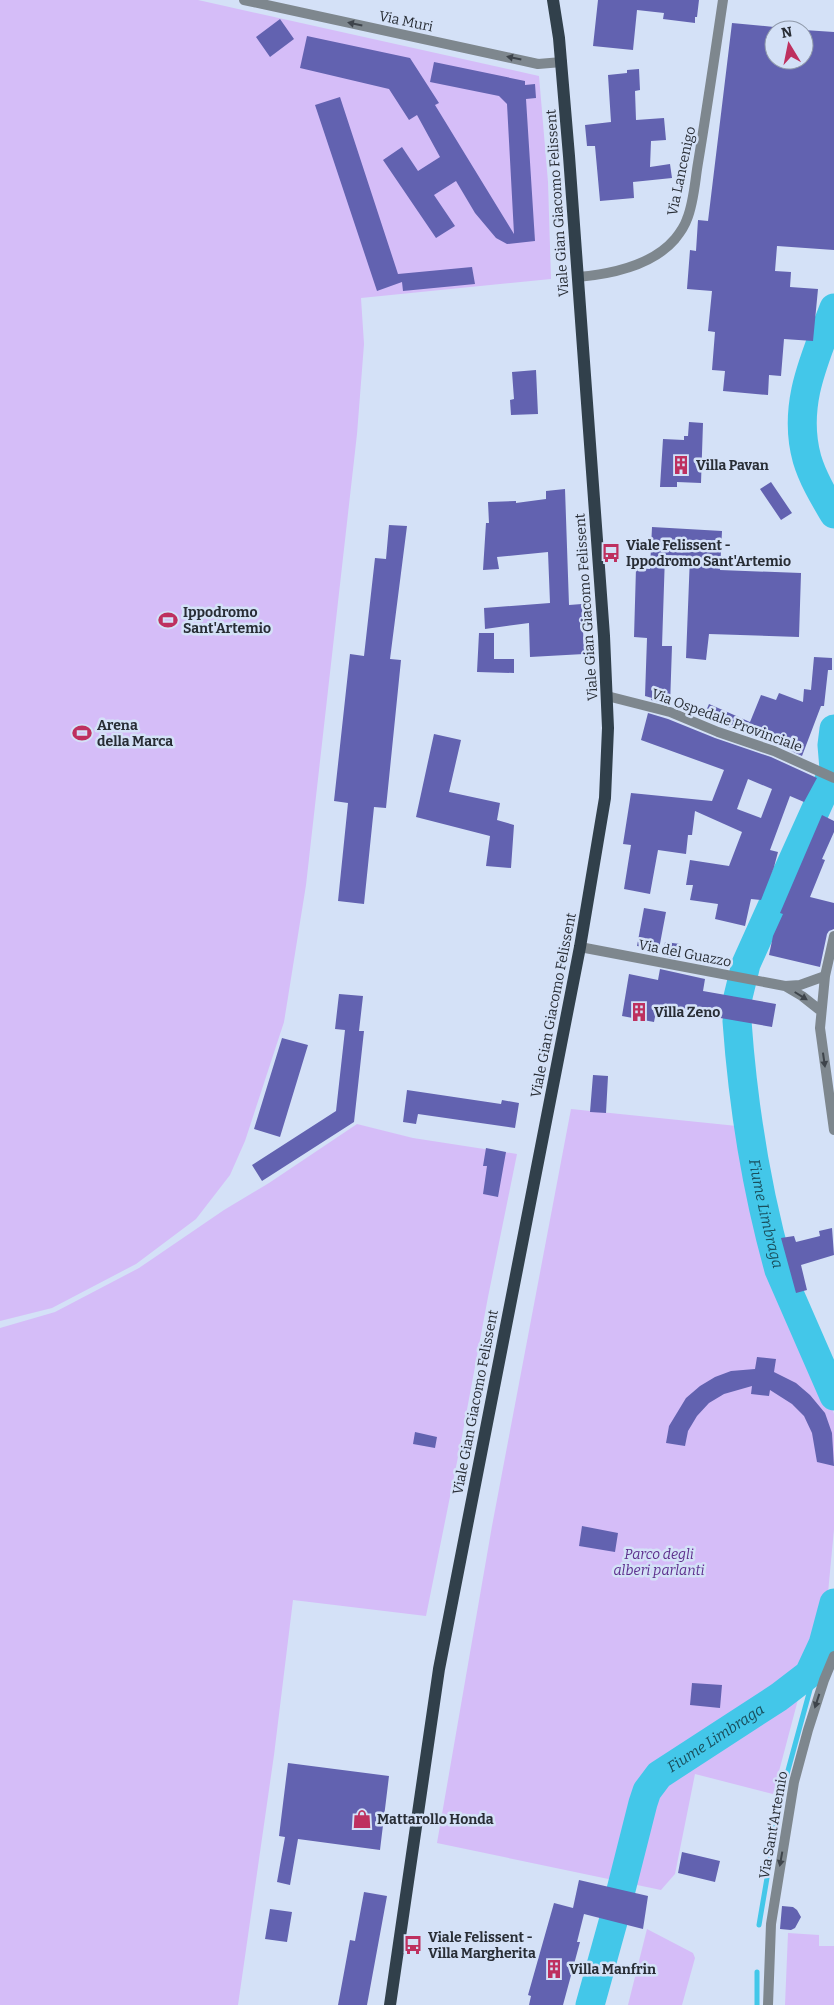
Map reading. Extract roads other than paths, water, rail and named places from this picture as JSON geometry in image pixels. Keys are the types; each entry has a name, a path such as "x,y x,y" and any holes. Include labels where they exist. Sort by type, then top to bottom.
{"main road":[{"name":"Viale Gian Giacomo Felissent","path":"390,2005 439,1669 580,947 605,798 608,762 607,696 578,277 562,62 554,0"}],"street":[{"name":"Via Muri","path":"244,0 538,64 562,62"},
{"name":"Via Lancenigo","path":"578,277 598,276 624,270 637,264 657,253 675,239 687,219 703,131 723,0"},
{"name":"Via Ospedale Provinciale","path":"607,696 670,712 718,732 774,751 830,776"},
{"path":"834,936 825,976 821,1011 821,1042 834,1130"},
{"name":"Via del Guazzo","path":"580,947 785,986 800,985 825,976"},
{"name":"Via del Guazzo","path":"785,986 812,1002 821,1011"},
{"name":"Via Sant'Artemio","path":"768,2005 771,1924 793,1789 810,1721 834,1656"}],"waterway":[{"name":"Fiume Limbraga","path":"834,308 813,364 804,401 802,420 803,439 809,466 834,514"},
{"name":"Fiume Limbraga","path":"738,997 746,964 834,769 832,745 834,729"},
{"name":"Fiume Limbraga","path":"737,1021 743,1084 757,1177 779,1270 834,1396"},
{"name":"Fiume Limbraga","path":"621,1890 647,1791 659,1775 779,1697 809,1674 823,1644 834,1603"},
{"path":"759,1925 781,1796 811,1686 809,1674"},
{"name":"Fiume Limbraga","path":"590,2005 613,1922"},
{"path":"757,1972 757,2005"}],"place":[{"name":"Villa Pavan","path":"681,465"},
{"name":"Viale Felissent - Ippodromo Sant'Artemio","path":"611,553"},
{"name":"Ippodromo Sant'Artemio","path":"168,620"},
{"name":"Arena della Marca","path":"82,733"},
{"name":"Villa Zeno","path":"639,1012"},
{"name":"Mattarollo Honda","path":"362,1819"},
{"name":"Viale Felissent - Villa Margherita","path":"413,1945"},
{"name":"Villa Manfrin","path":"554,1969"}],"park label":[{"name":"Parco degli alberi parlanti","path":"659,1562"}]}
